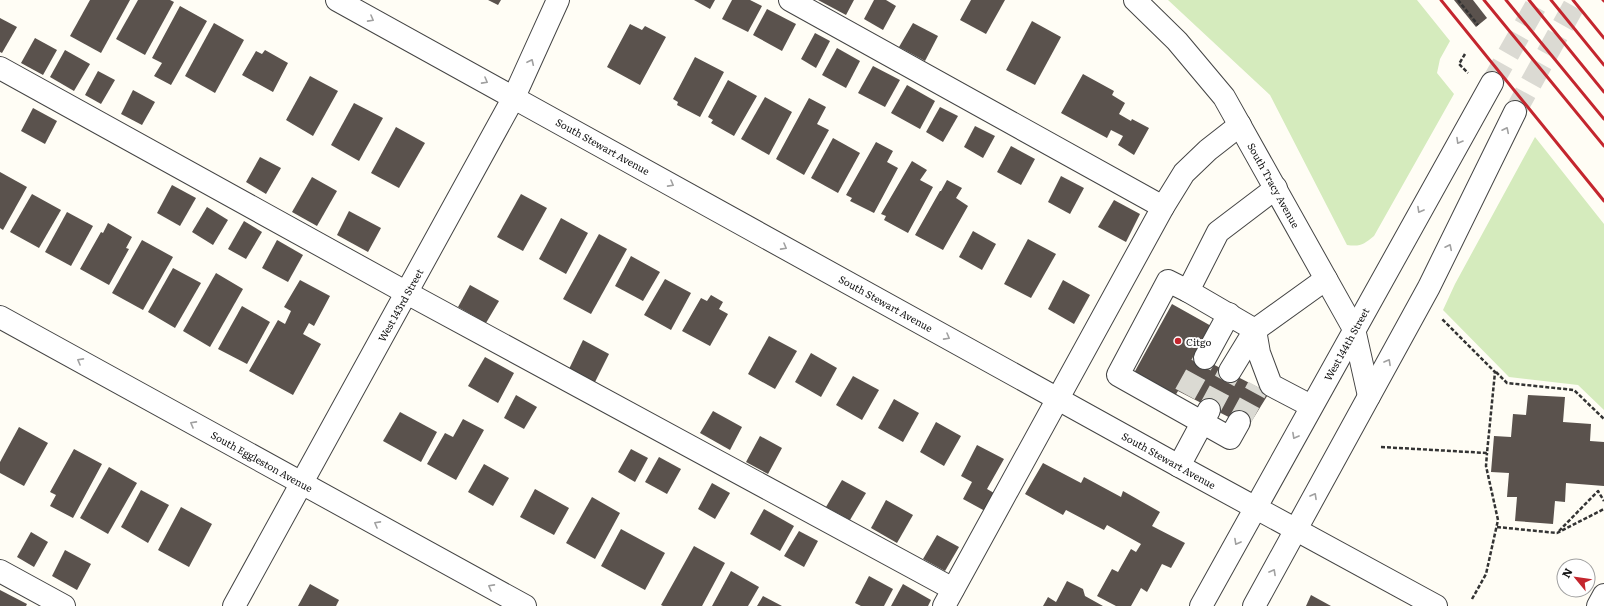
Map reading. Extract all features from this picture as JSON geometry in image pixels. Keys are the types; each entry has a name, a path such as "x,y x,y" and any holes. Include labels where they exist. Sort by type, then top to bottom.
{"street":[{"name":"South Stewart Avenue","path":"337,0 1058,398 1178,466 1436,606"},
{"name":"West 143rd Street","path":"234,606 514,97 558,0"},
{"path":"790,0 1163,207"},
{"name":"South Tracy Avenue","path":"1135,0 1177,42 1224,97 1354,329 1370,396"},
{"path":"0,68 406,293 949,598 1163,207 1184,173 1208,150 1240,125"},
{"name":"West 144th Street","path":"1201,606 1492,83"},
{"path":"1254,606 1429,287 1515,112"},
{"path":"1188,291 1218,232 1276,188"},
{"path":"1230,371 1255,330 1326,279"},
{"path":"1239,422 1230,438 1206,416 1181,401 1118,375 1168,281 1255,330 1262,379 1311,406"},
{"path":"1205,358 1229,314"},
{"name":"South Eggleston Avenue","path":"0,317 525,606"},
{"path":"1178,466 1206,416"},
{"path":"0,571 64,606"},
{"path":"1598,606 1604,595"}],"path":[{"path":"1458,0 1478,25"},
{"path":"1466,54 1460,64 1471,77"},
{"path":"1440,316 1507,383 1574,390 1604,419"},
{"path":"1472,599 1486,574 1498,520 1486,466 1495,372"},
{"path":"1381,447 1487,453"},
{"path":"1558,533 1598,492 1604,501"},
{"path":"1496,526 1558,533 1604,509"}],"green space":[{"path":"1168,0 1417,0 1450,41 1440,59 1437,73 1454,94 1374,236 1368,241 1356,246 1347,245 1270,95"},
{"path":"1535,137 1604,224 1604,410 1578,385 1509,377 1443,310 1455,284"}],"building":[{"path":"90,0 130,0 101,53 70,36"},
{"path":"138,0 170,0 174,2 145,55 116,39"},
{"path":"488,0 501,0 498,5"},
{"path":"694,0 715,0 710,9"},
{"path":"732,0 750,0 762,6 748,32 722,19"},
{"path":"818,0 854,0 846,15"},
{"path":"874,0 886,0 896,6 883,30 864,19"},
{"path":"971,0 1005,0 986,34 960,20"},
{"path":"1454,0 1473,0 1487,18 1476,27"},
{"path":"180,6 207,21 171,85 154,76 162,63 152,58"},
{"path":"767,9 796,24 782,51 753,35"},
{"path":"0,18 17,27 2,53 0,52"},
{"path":"1032,21 1061,37 1035,85 1006,70"},
{"path":"214,23 244,40 215,93 185,76"},
{"path":"913,23 938,36 925,61 899,47"},
{"path":"630,24 642,30 645,26 666,37 640,85 607,67"},
{"path":"815,33 830,41 816,68 801,59"},
{"path":"35,38 57,50 43,75 21,63"},
{"path":"837,48 860,61 846,88 822,75"},
{"path":"65,50 90,64 74,91 50,77"},
{"path":"265,50 288,63 273,92 242,75 256,51 262,54"},
{"path":"695,57 724,72 700,117 677,105 678,102 673,99"},
{"path":"873,66 900,80 885,107 858,93"},
{"path":"98,71 115,80 101,104 85,95"},
{"path":"1083,74 1114,91 1112,95 1125,103 1119,114 1131,121 1132,119 1149,128 1134,155 1118,145 1123,136 1111,130 1107,138 1061,113"},
{"path":"310,76 338,91 313,136 286,120"},
{"path":"728,80 757,96 734,136 711,123 713,120 708,117"},
{"path":"907,85 935,101 920,129 891,113"},
{"path":"133,90 155,102 142,125 121,114"},
{"path":"765,97 792,112 769,155 741,139"},
{"path":"809,98 826,107 817,124 829,130 804,175 776,159"},
{"path":"354,103 383,118 359,161 331,145"},
{"path":"940,107 958,116 943,142 926,132"},
{"path":"33,108 57,121 45,144 21,131"},
{"path":"975,126 995,136 983,158 964,147"},
{"path":"396,127 425,143 399,188 371,173"},
{"path":"833,138 860,153 838,193 811,178"},
{"path":"876,142 893,151 887,162 898,168 874,213 850,201 852,198 846,195"},
{"path":"1011,146 1035,159 1021,185 997,172"},
{"path":"260,157 281,168 266,194 246,182"},
{"path":"912,161 927,170 920,180 933,187 908,233 884,220 886,216 881,214"},
{"path":"0,172 27,187 3,230 0,228"},
{"path":"1061,176 1084,188 1070,214 1048,202"},
{"path":"312,177 337,191 317,226 292,212"},
{"path":"947,180 962,188 956,198 968,206 943,250 915,235"},
{"path":"172,185 196,198 180,226 157,213"},
{"path":"32,194 61,210 39,248 10,232"},
{"path":"521,194 547,208 523,251 497,237"},
{"path":"1114,200 1140,214 1126,242 1098,227"},
{"path":"207,207 228,220 213,245 192,232"},
{"path":"349,211 381,228 368,252 337,235"},
{"path":"67,212 93,226 71,266 45,252"},
{"path":"561,218 588,233 566,274 539,259"},
{"path":"244,221 262,232 246,259 228,249"},
{"path":"108,223 132,237 126,248 129,249 109,285 80,269 101,232 103,233"},
{"path":"973,231 996,244 982,270 959,257"},
{"path":"599,234 627,249 591,314 563,299"},
{"path":"1028,239 1056,254 1031,298 1004,284"},
{"path":"142,240 173,257 143,310 112,293"},
{"path":"277,240 303,255 288,282 262,268"},
{"path":"631,256 660,272 643,301 615,286"},
{"path":"173,268 201,283 175,328 148,312"},
{"path":"216,273 243,289 210,347 183,331"},
{"path":"665,279 691,293 671,330 644,315"},
{"path":"300,280 330,296 314,326 309,323 303,334 321,344 293,395 249,371 278,320 285,324 291,311 284,307"},
{"path":"1063,280 1090,295 1074,324 1048,309"},
{"path":"470,285 499,301 486,323 458,307"},
{"path":"711,295 723,302 719,309 728,314 710,346 682,331 701,298 707,301"},
{"path":"1172,304 1213,327 1197,356 1269,393 1248,427 1178,391 1175,396 1134,373"},
{"path":"242,306 270,322 247,364 218,349"},
{"path":"769,336 797,351 775,389 748,374"},
{"path":"583,340 609,354 595,382 569,369"},
{"path":"811,353 837,368 821,397 795,382"},
{"path":"485,357 514,373 498,403 468,386"},
{"path":"853,376 879,390 862,420 836,405"},
{"path":"516,395 537,407 524,429 504,418"},
{"path":"1528,395 1565,397 1563,422 1591,424 1590,441 1604,442 1604,486 1566,483 1565,502 1555,501 1553,524 1515,521 1517,497 1507,497 1509,473 1491,472 1494,436 1511,437 1513,414 1526,415"},
{"path":"894,399 919,413 903,442 878,428"},
{"path":"713,411 742,427 730,450 700,433"},
{"path":"400,412 437,432 421,462 383,441"},
{"path":"463,419 484,430 456,480 427,464 445,433 453,437"},
{"path":"936,422 961,436 944,466 920,452"},
{"path":"19,427 48,443 24,486 0,473 0,462"},
{"path":"760,436 782,448 768,474 746,462"},
{"path":"977,445 1004,459 987,489 994,493 985,511 963,499 972,482 961,476"},
{"path":"74,449 102,464 73,518 50,506 56,495 50,492"},
{"path":"631,449 648,458 635,482 618,472"},
{"path":"659,457 681,469 667,494 645,482"},
{"path":"1043,463 1081,483 1084,477 1121,497 1123,491 1160,512 1152,526 1185,543 1171,568 1162,564 1147,592 1141,588 1131,606 1116,606 1097,596 1112,569 1118,572 1131,549 1136,552 1141,544 1107,525 1104,530 1066,510 1063,515 1025,494"},
{"path":"484,464 509,478 493,506 468,492"},
{"path":"109,467 137,483 108,534 80,518"},
{"path":"842,480 866,493 850,520 826,507"},
{"path":"712,483 730,493 715,519 698,509"},
{"path":"535,489 569,508 554,535 520,517"},
{"path":"141,490 169,505 148,543 121,527"},
{"path":"592,497 620,513 595,559 566,543"},
{"path":"886,500 913,515 897,543 871,528"},
{"path":"181,507 212,524 189,567 158,550"},
{"path":"764,509 794,526 780,551 750,534"},
{"path":"621,529 665,553 645,590 601,566"},
{"path":"799,531 818,541 804,567 784,556"},
{"path":"31,532 48,542 34,567 17,557"},
{"path":"937,535 959,547 945,571 923,559"},
{"path":"694,546 725,563 702,606 661,605"},
{"path":"65,550 91,564 77,590 52,576"},
{"path":"731,571 759,587 748,606 712,606"},
{"path":"869,576 893,589 884,606 861,606 855,603"},
{"path":"1067,581 1083,589 1085,596 1103,606 1043,606 1048,597 1056,602"},
{"path":"310,584 339,600 336,606 298,606"},
{"path":"903,584 931,600 928,606 891,606"},
{"path":"0,590 27,604 26,606 0,606"},
{"path":"1311,595 1331,606 1306,606"},
{"path":"763,596 782,606 757,606"}],"tunnel":[{"path":"1492,83 1539,0"},
{"path":"1515,112 1577,0"},
{"path":"1185,394 1205,358"},
{"path":"1209,410 1230,371"},
{"path":"1239,422 1258,387"}],"railway":[{"path":"1441,0 1604,201"},
{"path":"1484,0 1604,146"},
{"path":"1506,0 1604,119"},
{"path":"1529,0 1604,92"},
{"path":"1551,0 1604,65"},
{"path":"1573,0 1604,38"}],"place":[{"name":"Citgo","path":"1178,341"}]}
